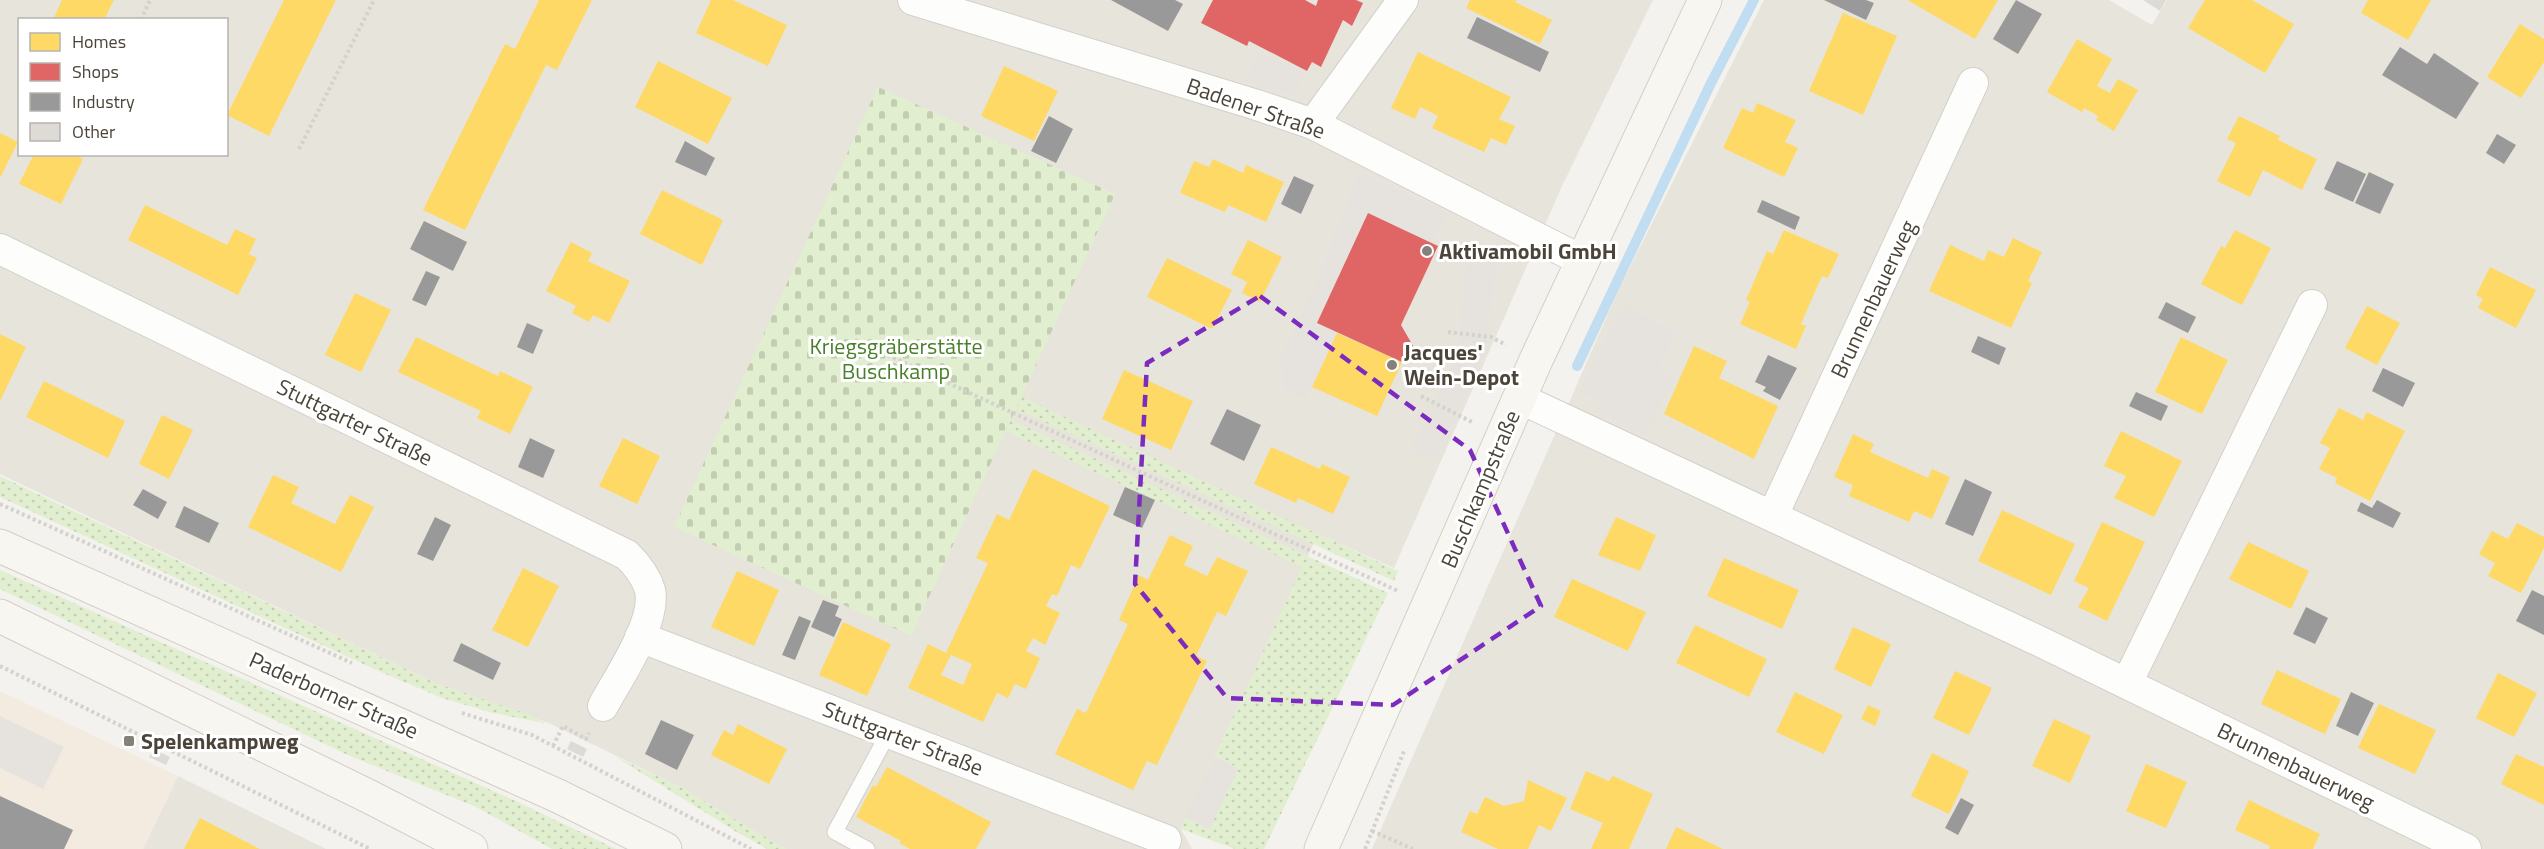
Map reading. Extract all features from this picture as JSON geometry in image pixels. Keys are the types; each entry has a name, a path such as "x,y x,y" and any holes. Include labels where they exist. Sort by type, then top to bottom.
{"main road":[{"name":"Buschkampstraße","path":"1321,849 1581,260 1705,0"},
{"name":"Paderborner Straße","path":"0,546 558,796 665,849"},
{"path":"0,616 370,797 471,849"}],"street":[{"name":"Badener Straße","path":"913,0 1313,124 1581,260"},
{"path":"1313,124 1403,0"},
{"name":"Brunnenbauerweg","path":"1773,515 1972,83"},
{"name":"Stuttgarter Straße","path":"0,249 627,555 645,578 650,591 648,617 640,638 603,706"},
{"path":"2127,683 2312,305"},
{"name":"Brunnenbauerweg","path":"1519,398 1773,515 2127,683 2466,849"},
{"name":"Stuttgarter Straße","path":"640,638 1166,840"}],"lane":[{"path":"867,849 835,832 889,732"}],"path":[{"path":"142,18 150,0"},
{"path":"299,149 374,0"},
{"path":"1448,332 1491,337 1536,360"},
{"path":"855,340 1429,606"},
{"path":"1421,396 1502,436"},
{"path":"0,504 355,664"},
{"path":"0,666 370,849"},
{"path":"454,711 532,735 751,849"},
{"path":"1372,831 1413,849"},
{"path":"352,849 356,842"}],"highlighted area":[{"path":"1260,296 1470,450 1541,606 1393,705 1227,698 1135,584 1147,363"}],"shaded area":[{"path":"0,0 1653,0 1563,184 1394,568 1318,534 1181,829 1192,849 785,849 680,787 551,724 435,683 0,474"},
{"path":"1764,0 2109,0 2152,25 2167,0 2544,0 2544,849 1372,849 1619,289"},
{"path":"1259,52 1304,73 1295,96 1245,81"},
{"path":"1359,172 1447,214 1432,243 1368,213 1317,323 1336,332 1306,399 1284,389 1281,359 1317,280"},
{"path":"1470,242 1499,245 1486,345 1481,364 1434,460 1411,450 1454,360"},
{"path":"1624,305 1676,333 1658,368 1675,377 1645,436 1599,412 1603,403 1580,391"},
{"path":"0,691 178,776 143,849 0,849"},
{"path":"0,716 64,747 43,789 0,768"},
{"path":"1215,756 1238,768 1210,829 1185,818"},
{"path":"178,776 326,849 143,849"}],"green space":[{"name":"Kriegsgräberstätte Buschkamp","path":"878,87 1115,194 911,636 674,527"},
{"path":"1022,397 1398,571 1394,581 1016,409"},
{"path":"1011,420 1388,593 1264,849 1235,849 1181,829 1185,818 1210,828 1238,768 1215,756 1302,567 1005,431"},
{"path":"0,476 435,683 527,714 544,723 493,713 442,698 383,673 0,497"},
{"path":"0,570 522,804 616,849 552,849 474,806 350,756 0,589"},
{"path":"614,756 680,787 786,849 767,849"}],"building: Homes":[{"path":"62,0 114,0 105,18 54,18"},
{"path":"284,0 336,0 269,136 228,116"},
{"path":"539,0 592,0 557,70 546,65 465,230 423,210 505,44 515,49"},
{"path":"711,0 733,0 787,25 768,66 696,33"},
{"path":"1470,0 1517,0 1515,2 1552,20 1540,44 1466,8"},
{"path":"1907,0 1998,0 1975,39"},
{"path":"2205,0 2252,0 2294,24 2265,73 2188,28"},
{"path":"2368,0 2431,0 2408,40 2361,13"},
{"path":"1843,13 1897,36 1863,115 1809,91"},
{"path":"2520,24 2544,39 2544,62 2521,98 2487,77"},
{"path":"2077,39 2112,59 2097,86 2110,93 2118,79 2138,90 2114,131 2096,120 2098,116 2084,108 2082,112 2047,92"},
{"path":"1418,52 1511,97 1499,119 1515,126 1506,145 1491,138 1484,152 1432,128 1438,116 1420,107 1415,119 1391,108"},
{"path":"658,61 732,98 708,144 635,107"},
{"path":"1004,66 1058,91 1034,141 981,116"},
{"path":"1757,103 1796,120 1785,142 1798,148 1784,177 1723,148 1742,108 1753,113"},
{"path":"2239,116 2280,136 2278,140 2317,159 2302,190 2263,170 2250,197 2217,181 2236,143 2227,139"},
{"path":"0,133 18,142 0,178"},
{"path":"33,156 78,156 83,159 61,204 19,184"},
{"path":"1213,159 1243,173 1246,165 1284,182 1266,222 1228,205 1225,212 1180,193 1194,161 1209,167"},
{"path":"662,190 723,220 702,265 640,234"},
{"path":"145,205 227,245 235,229 256,239 249,254 257,258 238,295 128,240"},
{"path":"1784,230 1839,254 1828,278 1822,276 1801,324 1806,326 1796,349 1740,324 1750,302 1746,300 1767,251 1773,254"},
{"path":"2235,230 2271,248 2242,305 2201,284 2221,246 2225,248"},
{"path":"2013,238 2042,252 2028,281 2032,283 2011,328 1929,291 1950,245 1984,261 1988,250 2004,257"},
{"path":"1248,240 1282,257 1260,302 1242,293 1247,282 1231,274"},
{"path":"571,242 592,253 588,261 630,281 609,323 593,315 589,322 572,313 576,306 546,291"},
{"path":"1167,258 1232,290 1212,329 1147,297"},
{"path":"2490,267 2536,290 2516,328 2478,308 2483,299 2476,295"},
{"path":"355,293 391,310 361,372 325,355"},
{"path":"2367,306 2400,323 2377,365 2345,348"},
{"path":"1337,333 1402,362 1377,416 1312,387"},
{"path":"0,334 26,347 0,401"},
{"path":"416,337 498,376 500,371 533,387 510,434 477,418 481,411 398,372"},
{"path":"2181,337 2228,360 2202,414 2155,392"},
{"path":"1694,346 1727,361 1719,378 1778,406 1754,459 1664,414"},
{"path":"1124,370 1193,401 1171,450 1102,419"},
{"path":"44,381 125,421 108,458 26,417"},
{"path":"2339,408 2363,420 2367,412 2405,431 2370,501 2335,483 2337,478 2319,469 2330,448 2320,443"},
{"path":"162,415 193,430 169,479 139,464"},
{"path":"2121,431 2182,461 2154,517 2114,498 2126,476 2104,466"},
{"path":"1853,434 1874,444 1870,452 1928,478 1932,469 1950,477 1932,519 1914,511 1909,522 1849,496 1853,485 1834,477"},
{"path":"623,438 660,456 637,504 599,486"},
{"path":"1271,447 1320,469 1322,464 1350,477 1333,514 1298,498 1296,503 1254,484"},
{"path":"1033,469 1110,506 1080,569 1071,565 1057,596 1052,594 1046,606 1060,613 1045,645 1033,638 1026,651 1040,658 1026,689 1015,684 1008,698 997,693 983,722 908,688 928,644 946,653 988,563 976,558 997,514 1009,520","holes":["951,655 972,664 963,685 941,675"]},
{"path":"273,475 299,487 291,503 335,524 350,495 374,507 341,572 248,527"},
{"path":"2002,510 2075,544 2051,595 1978,561"},
{"path":"1616,517 1656,535 1640,571 1598,555"},
{"path":"2102,522 2145,542 2107,621 2078,607 2089,588 2074,581"},
{"path":"2517,523 2544,537 2544,548 2521,593 2488,576 2495,563 2479,554 2492,531 2508,539"},
{"path":"1170,535 1193,546 1184,565 1207,576 1217,557 1248,571 1226,616 1217,612 1196,656 1207,661 1157,765 1147,761 1133,790 1055,754 1077,709 1086,713 1128,624 1119,620 1139,575 1148,580"},
{"path":"2248,542 2309,571 2291,609 2229,579"},
{"path":"1724,558 1799,590 1782,629 1707,596"},
{"path":"523,568 559,586 528,647 492,630"},
{"path":"737,571 779,590 754,646 711,627"},
{"path":"1572,579 1646,612 1628,651 1554,617"},
{"path":"843,622 891,644 867,696 819,675"},
{"path":"1695,625 1767,659 1749,697 1676,663"},
{"path":"1853,627 1891,644 1871,687 1834,669"},
{"path":"2277,670 2341,699 2325,734 2261,704"},
{"path":"1955,671 1992,688 1969,735 1933,718"},
{"path":"2498,673 2537,693 2514,737 2476,718"},
{"path":"1795,692 1843,715 1824,754 1776,732"},
{"path":"2379,704 2436,730 2415,774 2358,748"},
{"path":"1868,705 1881,711 1875,726 1861,719"},
{"path":"2054,719 2091,736 2070,783 2032,766"},
{"path":"738,724 787,749 769,784 711,755 724,730 733,735"},
{"path":"1932,753 1969,771 1949,814 1911,796"},
{"path":"2516,754 2544,767 2544,805 2501,784"},
{"path":"2146,764 2187,782 2166,828 2126,811"},
{"path":"887,767 991,822 976,849 910,849 899,843 901,841 856,817 873,785 876,787"},
{"path":"1586,771 1609,781 1613,776 1653,794 1629,849 1591,849 1603,823 1570,809"},
{"path":"1528,780 1567,798 1551,831 1539,825 1528,849 1498,849 1461,832 1470,811 1477,814 1485,797 1504,806 1524,801"},
{"path":"2249,800 2320,834 2313,849 2269,849 2270,846 2235,830"},
{"path":"200,818 260,849 184,849"},
{"path":"1676,827 1723,849 1666,849"}],"building: Shops":[{"path":"1213,0 1305,0 1316,6 1318,0 1356,0 1363,3 1352,26 1343,20 1321,67 1312,62 1307,71 1249,41 1247,46 1201,23"},
{"path":"1368,213 1438,246 1401,325 1416,351 1406,355 1402,362 1317,323"}],"building: Industry":[{"path":"1111,0 1175,0 1183,4 1168,31"},
{"path":"1824,0 1866,0 1874,3 1866,20"},
{"path":"2016,0 2042,14 2018,54 1993,39"},
{"path":"1477,17 1549,52 1540,72 1467,38"},
{"path":"2400,47 2427,64 2434,53 2479,83 2456,119 2382,75"},
{"path":"1049,116 1073,129 1056,163 1031,151"},
{"path":"2497,134 2516,145 2504,164 2486,153"},
{"path":"685,141 715,158 706,176 675,162"},
{"path":"2337,161 2366,174 2353,202 2324,189"},
{"path":"2369,172 2394,184 2380,214 2355,203"},
{"path":"1294,176 1314,185 1301,214 1281,204"},
{"path":"1762,200 1800,217 1795,230 1757,212"},
{"path":"424,221 467,242 453,271 410,249"},
{"path":"426,271 440,277 426,306 412,300"},
{"path":"2166,302 2196,317 2188,333 2158,318"},
{"path":"527,323 543,330 533,354 517,347"},
{"path":"1978,336 2006,348 1999,365 1971,352"},
{"path":"1768,355 1797,368 1780,400 1763,391 1766,387 1755,382"},
{"path":"2383,368 2415,383 2403,407 2372,391"},
{"path":"2136,392 2168,406 2161,421 2129,406"},
{"path":"1227,409 1261,425 1244,461 1210,444"},
{"path":"530,438 555,450 543,478 518,467"},
{"path":"1965,479 1992,492 1973,536 1945,524"},
{"path":"1125,487 1155,500 1142,528 1113,515"},
{"path":"143,489 167,502 158,519 133,505"},
{"path":"2377,500 2401,513 2393,528 2357,511 2361,502 2372,508"},
{"path":"184,506 219,523 209,543 175,527"},
{"path":"435,517 451,525 433,561 417,554"},
{"path":"2532,590 2544,596 2544,635 2516,621"},
{"path":"823,600 839,606 835,616 842,619 834,637 811,627"},
{"path":"2306,607 2328,618 2315,644 2293,634"},
{"path":"799,616 811,621 795,660 782,655"},
{"path":"461,643 501,663 493,680 453,661"},
{"path":"2351,692 2374,703 2358,736 2336,726"},
{"path":"661,720 694,735 677,770 645,754"},
{"path":"0,796 73,830 64,849 0,849"},
{"path":"1961,798 1974,805 1958,835 1945,828"}],"building: Other":[{"path":"2143,0 2166,0 2160,11"},
{"path":"571,741 587,749 583,757 567,749"},
{"path":"153,749 170,757 166,765 149,757"}],"waterway":[{"path":"1577,366 1711,83 1754,0"}],"place":[{"name":"Aktivamobil GmbH","path":"1427,251"},
{"name":"Jacques' Wein-Depot","path":"1392,365"},
{"name":"Spelenkampweg","path":"129,741"}]}
